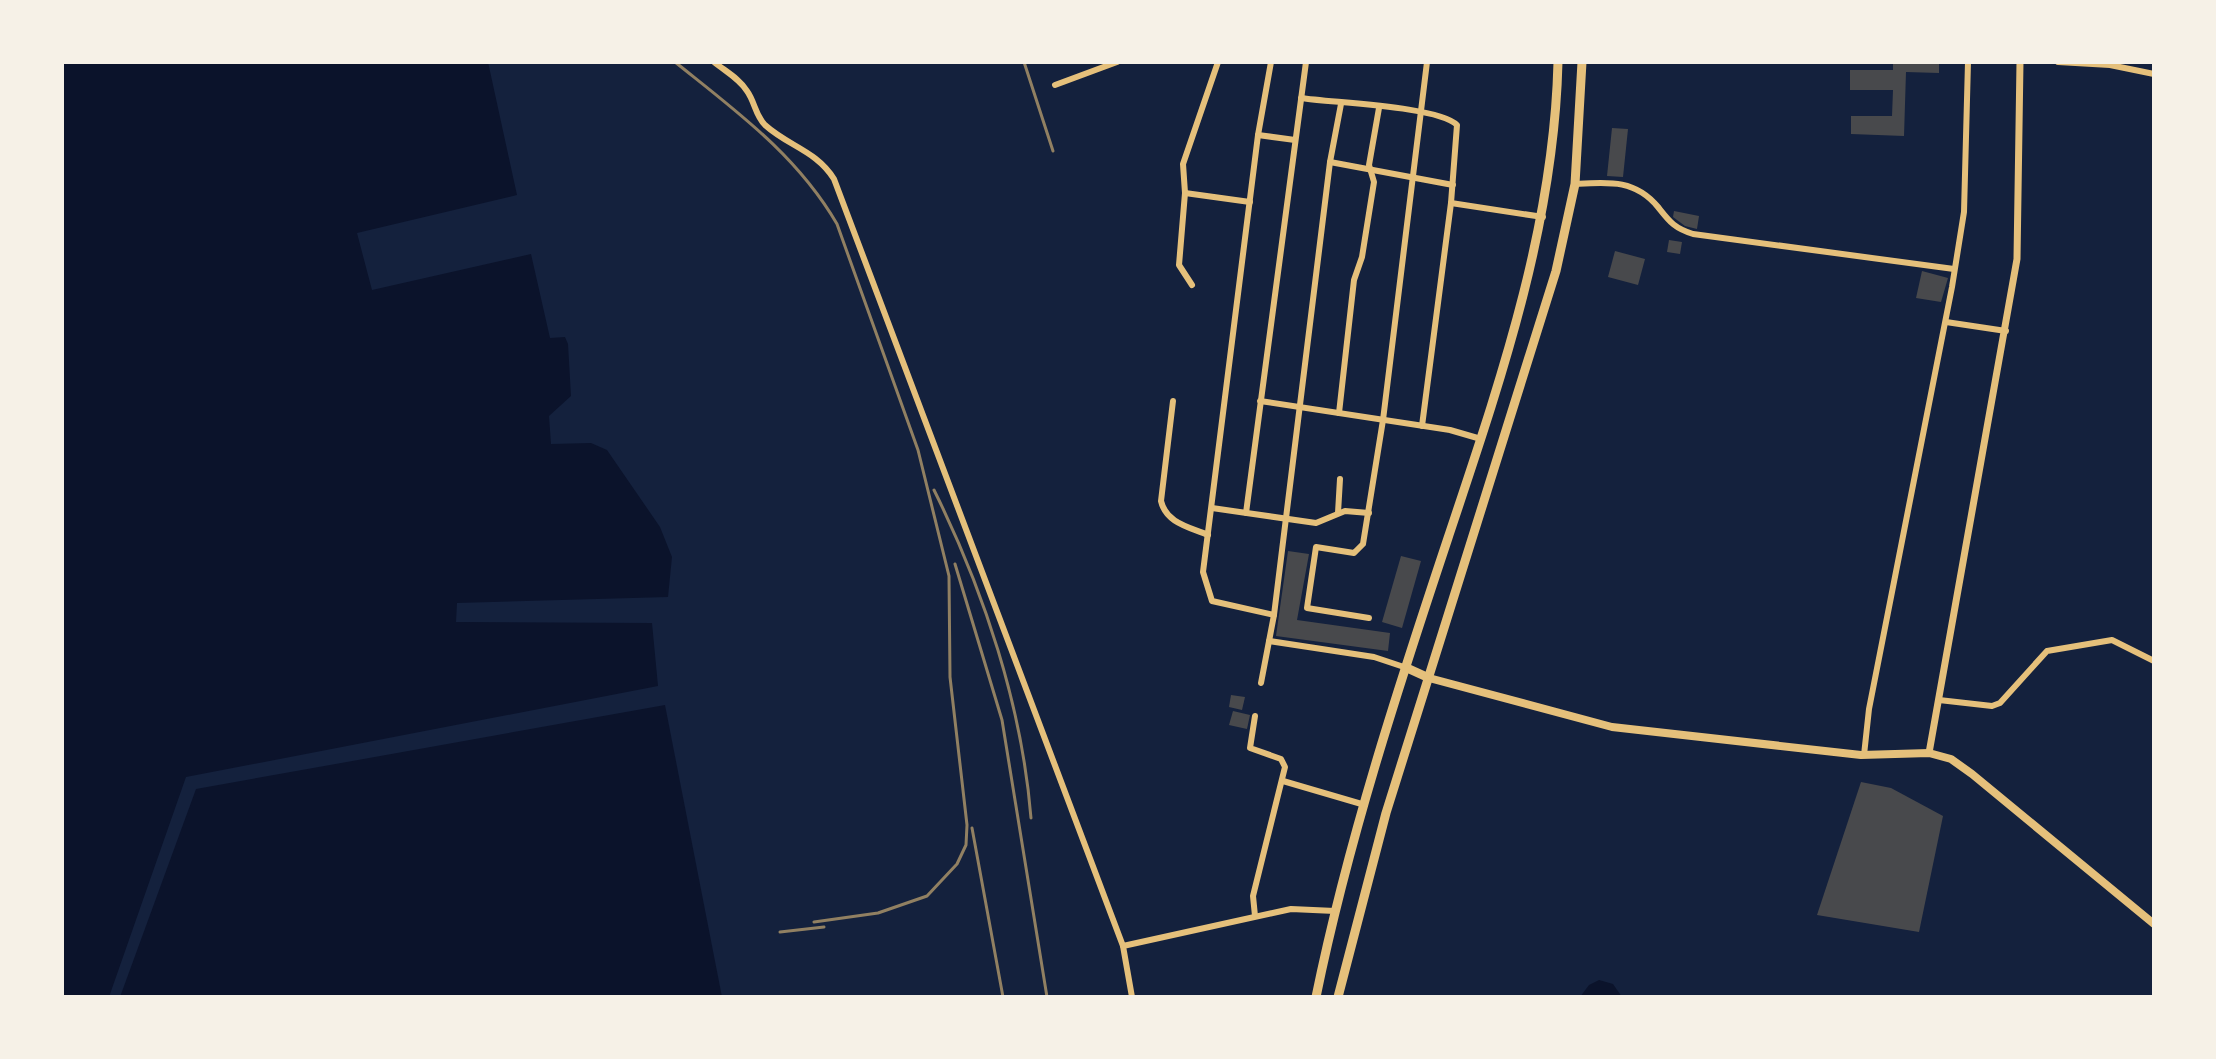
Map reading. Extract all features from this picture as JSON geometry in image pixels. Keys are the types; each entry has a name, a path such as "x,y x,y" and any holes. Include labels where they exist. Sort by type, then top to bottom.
{"highway":[{"path":"1316,997 1335,911 1365,805 1481,439 1543,217 1555,137 1558,62"},
{"path":"1338,997 1361,903 1552,287 1575,184 1582,62"},
{"path":"1407,668 1429,678"}],"main road":[{"path":"1429,678 1555,714 1635,731 1864,755 1929,753 1951,759 2154,924"}],"street":[{"path":"714,62 747,91 757,116 766,126 825,164 834,179 1123,946 1132,997"},
{"path":"1055,85 1117,62"},
{"path":"1192,285 1179,265 1185,154 1218,62"},
{"path":"1271,62 1258,135 1203,578 1212,601 1226,607 1274,615"},
{"path":"1246,513 1306,62"},
{"path":"1369,618 1307,608 1316,547 1359,552 1369,513 1427,62"},
{"path":"1864,755 1868,718 1946,322 1964,212 1968,62"},
{"path":"1929,753 2017,259 2020,62"},
{"path":"2058,62 2110,65 2154,74"},
{"path":"1301,98 1422,112 1446,117 1457,125 1451,203 1422,426"},
{"path":"1261,683 1274,615 1330,162 1341,104"},
{"path":"1339,413 1354,280 1362,257 1374,182 1371,170 1379,108"},
{"path":"1258,135 1295,140"},
{"path":"1330,162 1453,185"},
{"path":"1575,184 1613,181 1634,187 1656,204 1671,225 1693,234 1954,269"},
{"path":"1185,193 1250,202"},
{"path":"1451,203 1543,217"},
{"path":"1946,322 2006,331"},
{"path":"1173,401 1161,501 1164,512 1208,535"},
{"path":"1260,401 1422,426 1481,439"},
{"path":"1338,513 1340,479"},
{"path":"1212,508 1325,523 1338,513 1369,513"},
{"path":"1939,700 1983,708 2000,703 2047,651 2112,640 2154,661"},
{"path":"1269,641 1374,657 1407,668"},
{"path":"1255,716 1250,748 1284,761 1283,781 1253,896 1255,916"},
{"path":"1283,781 1365,805"},
{"path":"1123,946 1306,907 1335,911"}],"water":[{"path":"62,62 488,62 517,195 357,233 372,290 531,254 550,338 565,337 568,344 571,396 549,416 551,444 591,443 607,450 660,527 672,557 668,597 457,603 456,622 652,623 658,686 186,777 109,997 62,997"},
{"path":"665,705 722,997 120,997 196,789"},
{"path":"1599,980 1613,984 1622,997 1580,997 1589,985"}],"building":[{"path":"1893,62 1939,62 1939,73 1906,72 1904,136 1851,134 1851,116 1892,116 1893,90 1850,90 1850,70 1893,70"},
{"path":"1612,128 1628,129 1623,177 1607,176"},
{"path":"1674,211 1699,216 1697,229 1685,226 1673,217"},
{"path":"1669,240 1682,242 1680,254 1667,252"},
{"path":"1615,251 1645,259 1638,285 1608,277"},
{"path":"1922,271 1948,278 1941,302 1916,298"},
{"path":"1288,551 1309,554 1297,620 1390,633 1388,651 1276,636"},
{"path":"1401,556 1421,561 1402,628 1382,622"},
{"path":"1231,695 1245,697 1242,710 1229,707"},
{"path":"1233,711 1250,715 1247,729 1229,725"},
{"path":"1861,782 1891,788 1943,816 1919,932 1817,915"}],"railway":[{"path":"675,62 784,155 821,199 837,224 918,450 949,576 950,677 967,825 966,845 957,864 927,896 878,913 814,922"},
{"path":"1024,62 1053,151"},
{"path":"934,490 969,568 998,650 1019,734 1031,818"},
{"path":"955,564 1002,720 1047,997"},
{"path":"972,828 1003,997"},
{"path":"780,932 824,927"}]}
